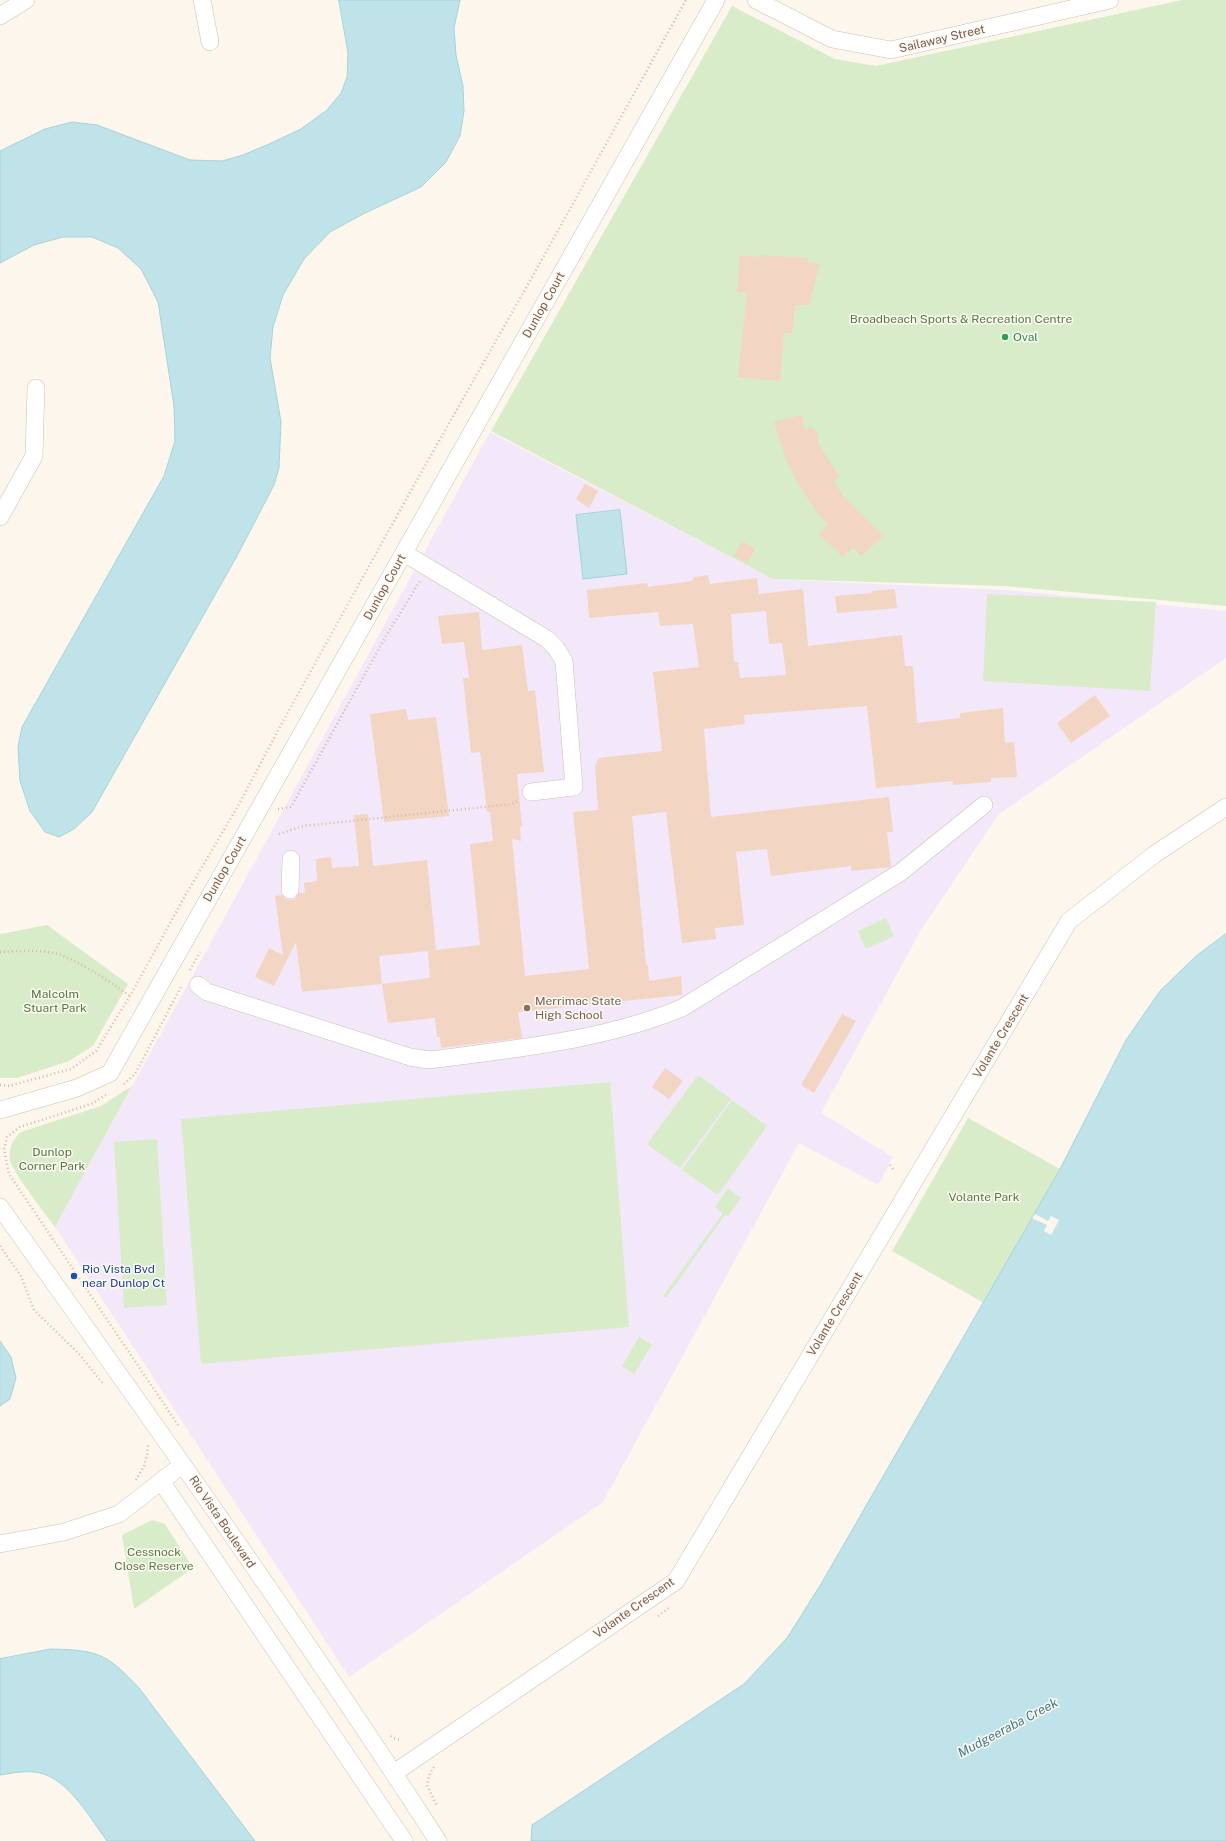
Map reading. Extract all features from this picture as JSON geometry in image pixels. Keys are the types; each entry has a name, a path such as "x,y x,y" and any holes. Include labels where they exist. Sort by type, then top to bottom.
{"street":[{"path":"0,16 26,0"},
{"path":"202,0 210,42"},
{"name":"Dunlop Court","path":"0,1110 77,1088 110,1073 716,0"},
{"name":"Sailaway Street","path":"756,0 832,39 891,50 1110,0"},
{"path":"0,517 34,456 36,388"},
{"path":"404,553 547,639 556,648 564,661 574,787 531,792"},
{"path":"198,985 207,992 410,1057 429,1060 546,1044 598,1034 654,1020 682,1008 901,872 984,805"},
{"name":"Volante Crescent","path":"394,1773 676,1581 1069,921 1155,854 1226,807"},
{"path":"290,890 291,859"},
{"name":"Rio Vista Boulevard","path":"0,1206 182,1465 394,1773 438,1841"},
{"path":"0,1544 64,1532 119,1514 182,1465"},
{"path":"161,1481 404,1841"}],"path":[{"path":"0,1085 9,1086 71,1069 96,1051 130,996 184,896 238,806 282,723 409,494 686,0"},
{"path":"279,834 303,826 512,804 531,792"},
{"path":"0,952 24,950 60,955 94,971 130,996"},
{"path":"122,1086 135,1074 174,999"},
{"path":"110,1093 91,1104 20,1127 7,1137 4,1149 9,1174 181,1430"},
{"path":"890,1165 894,1170"},
{"path":"0,1246 21,1276 34,1310 80,1355 105,1386"},
{"path":"139,1498 135,1478 144,1466 148,1442"},
{"path":"388,1732 393,1738 401,1740"}],"shaded area":[{"name":"Merrimac State High School","path":"490,432 773,579 1006,590 1226,611 1226,658 999,814 921,930 821,1113 893,1157 878,1185 799,1143 603,1502 349,1677 55,1227"}],"green space":[{"name":"Broadbeach Sports & Recreation Centre","path":"1182,0 1226,0 1226,606 1004,586 773,579 491,431 732,6 835,59 876,66"},
{"path":"987,594 1156,602 1150,691 983,681"},
{"path":"886,918 894,936 866,949 858,931"},
{"name":"Malcolm Stuart Park","path":"47,925 128,984 93,1046 69,1061 17,1078 0,1078 0,934"},
{"path":"698,1075 731,1099 680,1168 647,1144"},
{"path":"610,1082 629,1327 201,1364 181,1119"},
{"name":"Dunlop Corner Park","path":"132,1086 55,1227 12,1166 10,1160 10,1148 13,1141 21,1132 101,1106"},
{"path":"732,1100 767,1126 718,1195 682,1170"},
{"name":"Volante Park","path":"968,1118 1060,1169 984,1303 892,1251"},
{"path":"157,1139 167,1305 124,1308 114,1142"},
{"path":"728,1188 741,1198 728,1216 725,1215 666,1298 663,1296 723,1213 715,1207"},
{"path":"639,1337 652,1344 634,1374 622,1366"},
{"name":"Cessnock Close Reserve","path":"152,1520 165,1524 193,1568 134,1609 122,1535"}],"water":[{"path":"339,0 460,0 454,28 456,55 463,86 464,111 460,136 446,162 421,187 365,213 330,232 304,259 283,295 273,327 270,358 281,422 279,468 274,485 237,556 92,812 74,829 59,837 45,832 30,811 20,781 18,747 22,727 164,476 175,441 174,406 158,302 141,269 118,248 92,237 63,237 34,245 0,263 0,151 45,129 72,122 97,125 190,160 222,161 243,155 269,144 301,129 327,110 341,93 347,77 348,53"},
{"path":"620,510 627,574 583,579 576,515"},
{"name":"Mudgeeraba Creek","path":"1226,934 1226,1841 531,1841 532,1825 744,1684 787,1638 821,1584 1060,1169 1126,1040 1160,991 1196,956"},
{"path":"0,1341 11,1357 16,1378 10,1399 0,1406"},
{"path":"51,1649 80,1651 101,1656 110,1661 128,1677 139,1688 255,1841 107,1841 78,1801 60,1783 40,1773 20,1772 0,1775 0,1659"}],"pier":[{"path":"1035,1214 1048,1221 1051,1216 1059,1220 1051,1235 1044,1231 1047,1225 1032,1218"}],"building":[{"path":"740,255 808,258 807,262 820,264 809,305 795,305 792,333 784,333 780,381 738,377 747,292 737,292"},
{"path":"802,415 805,430 812,427 818,434 819,445 840,477 834,482 843,496 883,536 861,556 853,547 843,557 819,534 828,524 817,513 799,485 786,459 774,422"},
{"path":"585,484 598,491 589,508 576,499"},
{"path":"742,541 755,549 747,563 734,556"},
{"path":"708,575 710,584 757,578 759,594 803,589 808,646 902,635 905,666 913,666 917,723 960,718 960,713 1003,708 1005,743 1014,742 1017,777 991,778 991,782 953,785 953,781 876,788 867,706 744,715 745,724 704,729 711,817 889,797 893,832 887,832 891,867 851,871 851,866 771,876 767,849 736,852 744,925 715,928 716,939 682,943 666,812 632,816 646,965 648,965 649,981 681,976 682,995 518,1012 522,1038 441,1048 440,1037 437,1037 435,1018 388,1023 382,984 302,992 296,942 274,986 255,977 269,948 283,955 275,896 282,895 285,899 290,900 295,899 299,893 305,893 304,883 317,881 316,859 331,857 332,868 359,866 354,815 368,814 373,866 427,860 436,950 480,945 470,844 493,841 490,812 487,812 480,752 471,753 463,678 469,678 464,642 442,644 438,616 479,612 482,650 522,645 528,691 535,690 544,772 517,774 522,827 520,827 521,841 512,839 525,976 589,969 573,812 598,810 595,766 599,758 662,751 653,672 699,667 693,624 660,626 658,612 589,618 587,590 647,583 648,587 692,581 694,577","holes":["766,611 769,644 782,643 786,675 740,678 738,662 734,662 731,614","428,951 430,978 382,984 379,956"]},
{"path":"895,589 897,608 837,613 835,596 872,593 872,591"},
{"path":"1095,695 1110,716 1071,743 1057,723"},
{"path":"406,709 408,720 436,717 449,816 384,822 370,714"},
{"path":"842,1014 856,1021 814,1093 801,1085"},
{"path":"665,1068 683,1081 669,1099 652,1087"}],"place":[{"name":"Oval","path":"1005,337"},
{"name":"Merrimac State High School","path":"527,1008"},
{"name":"Rio Vista Bvd near Dunlop Ct","path":"74,1276"}]}
